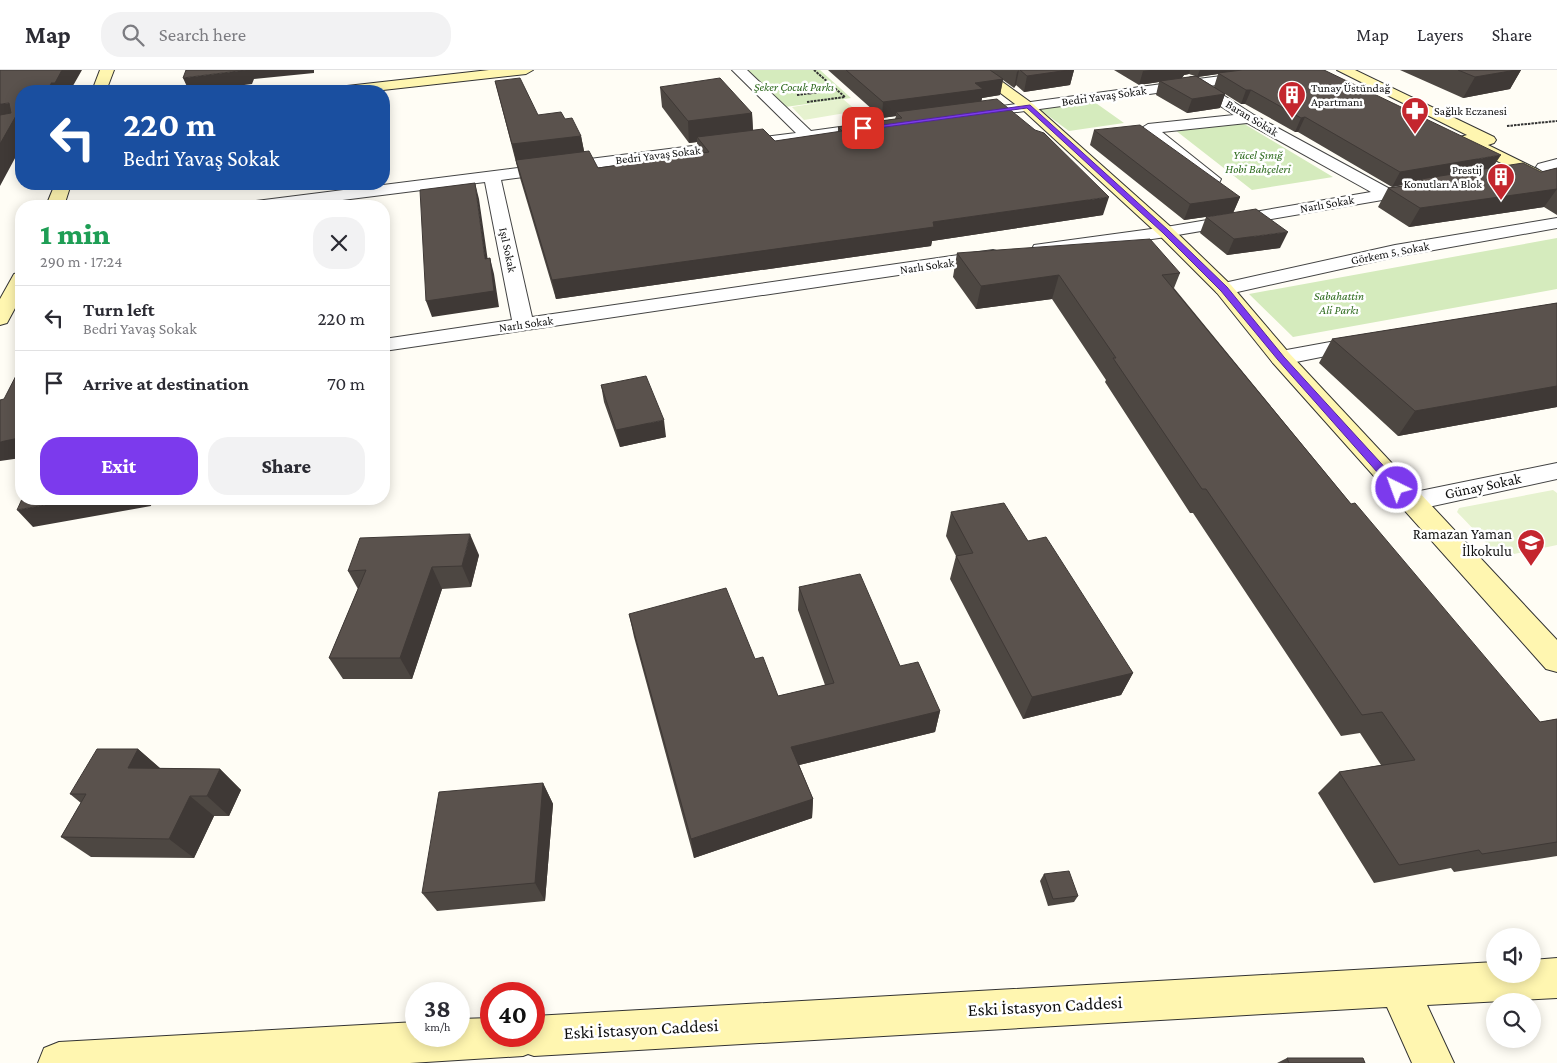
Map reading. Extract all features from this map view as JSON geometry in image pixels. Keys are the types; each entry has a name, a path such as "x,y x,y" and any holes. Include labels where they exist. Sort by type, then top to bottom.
{"street":[{"path":"101,85 107,70"},
{"path":"390,85 526,70"},
{"path":"739,70 808,136"},
{"path":"977,70 1028,106 1166,232 1224,289 1281,358 1410,502 1555,655"},
{"name":"Baran Sokak","path":"1171,70 1249,118 1387,194"},
{"name":"Bedri Yavaş Sokak","path":"961,115 1298,70"},
{"path":"1337,72 1467,129 1547,169 1557,185"},
{"path":"1337,72 1547,169"},
{"path":"1222,187 1148,129 1249,118"},
{"name":"Bedri Yavaş Sokak","path":"390,190 894,124"},
{"path":"1498,176 1547,169"},
{"name":"Işıl Sokak","path":"492,176 523,324"},
{"name":"Narlı Sokak","path":"390,344 1166,232 1252,210 1387,194 1443,185"},
{"name":"Bedri Yavaş Sokak","path":"306,200 388,190"},
{"path":"365,200 381,191"},
{"name":"Görkem 5. Sokak","path":"1224,289 1396,251 1557,223"},
{"path":"0,319 15,290"},
{"path":"1281,358 1386,338"},
{"name":"Günay Sokak","path":"1410,502 1557,471"},
{"name":"Eski İstasyon Caddesi","path":"545,1035 1557,978"},
{"path":"1398,986 1433,1063"},
{"path":"60,1063 480,1039"}],"path":[{"path":"801,103 844,98 814,70"},
{"path":"805,88 811,94"},
{"path":"794,96 836,90"},
{"path":"1467,129 1557,121"}],"green space":[{"name":"Şeker Çocuk Parkı","path":"748,70 820,70 851,98 785,107"},
{"path":"843,99 857,111 804,120 792,107"},
{"path":"1093,101 1124,123 1069,131 1039,109"},
{"name":"Yücel Şınığ Hobi Bahçeleri","path":"1241,122 1333,177 1252,190 1175,130"},
{"name":"Sabahattin Ali Parkı","path":"1557,238 1557,289 1293,337 1249,294"},
{"name":"Ramazan Yaman İlkokulu","path":"1553,490 1557,493 1557,545 1500,557 1457,512 1459,508"}],"building":[{"path":"0,70 62,70 55,83 51,83 50,85 15,85 15,118 0,144 0,115 11,113 9,103 0,104"},
{"path":"186,70 246,70 183,78"},
{"path":"846,70 990,70 1003,79 975,83 983,89 883,102"},
{"path":"1020,70 1069,70 1027,76"},
{"path":"1242,70 1324,70 1501,155 1400,172 1305,117 1301,118 1251,90 1246,90 1218,73"},
{"path":"1458,70 1516,70 1475,77"},
{"path":"1196,76 1225,94 1192,99 1160,81"},
{"path":"520,78 538,115 561,112 565,119 572,118 581,136 512,144 495,81"},
{"path":"720,78 752,113 688,121 660,87"},
{"path":"997,99 1035,130 1044,133 1109,197 933,222 934,227 552,280 516,160 589,151 598,168 709,152 697,137 763,129 775,141 842,131 838,127 902,118 896,112"},
{"path":"1140,125 1240,197 1190,204 1094,130"},
{"path":"1523,163 1541,172 1557,168 1557,189 1420,208 1388,188 1427,183 1421,179"},
{"path":"475,183 485,259 490,258 494,291 426,301 420,190"},
{"path":"1256,209 1288,232 1234,239 1206,217"},
{"path":"1150,239 1180,273 1162,275 1351,504 1355,503 1540,722 1557,719 1557,842 1482,854 1479,850 1399,865 1339,772 1415,760 1382,712 1362,715 1206,489 1202,489 1059,275 981,286 957,253"},
{"path":"1557,303 1557,386 1415,411 1332,339"},
{"path":"646,376 664,420 616,430 601,385"},
{"path":"15,378 15,439 0,442 0,400 4,399"},
{"path":"1004,503 1028,541 1046,537 1133,673 1032,697 956,556 973,553 951,512"},
{"path":"19,505 45,505 17,510"},
{"path":"470,534 462,566 432,567 400,658 329,658 366,570 348,571 360,538"},
{"path":"860,574 900,666 918,662 940,711 791,747 813,799 691,839 629,614 726,588 755,659 763,657 778,696 834,683 799,587"},
{"path":"97,749 138,749 128,768 220,769 207,796 190,796 169,839 61,837 86,794 70,794"},
{"path":"543,783 535,883 422,893 439,792"},
{"path":"1069,871 1078,896 1053,899 1044,874"},
{"path":"1287,1058 1363,1058 1365,1063 1289,1063"}],"place":[{"name":"Tunay Üstündağ Apartmanı","path":"1292,119"},
{"name":"Sağlık Eczanesi","path":"1415,135"},
{"name":"Prestij Konutları A Blok","path":"1501,201"},
{"name":"Ramazan Yaman İlkokulu","path":"1531,567"}],"route":[{"path":"863,128 1028,106 1166,232 1224,289 1281,358 1397,488"}]}
